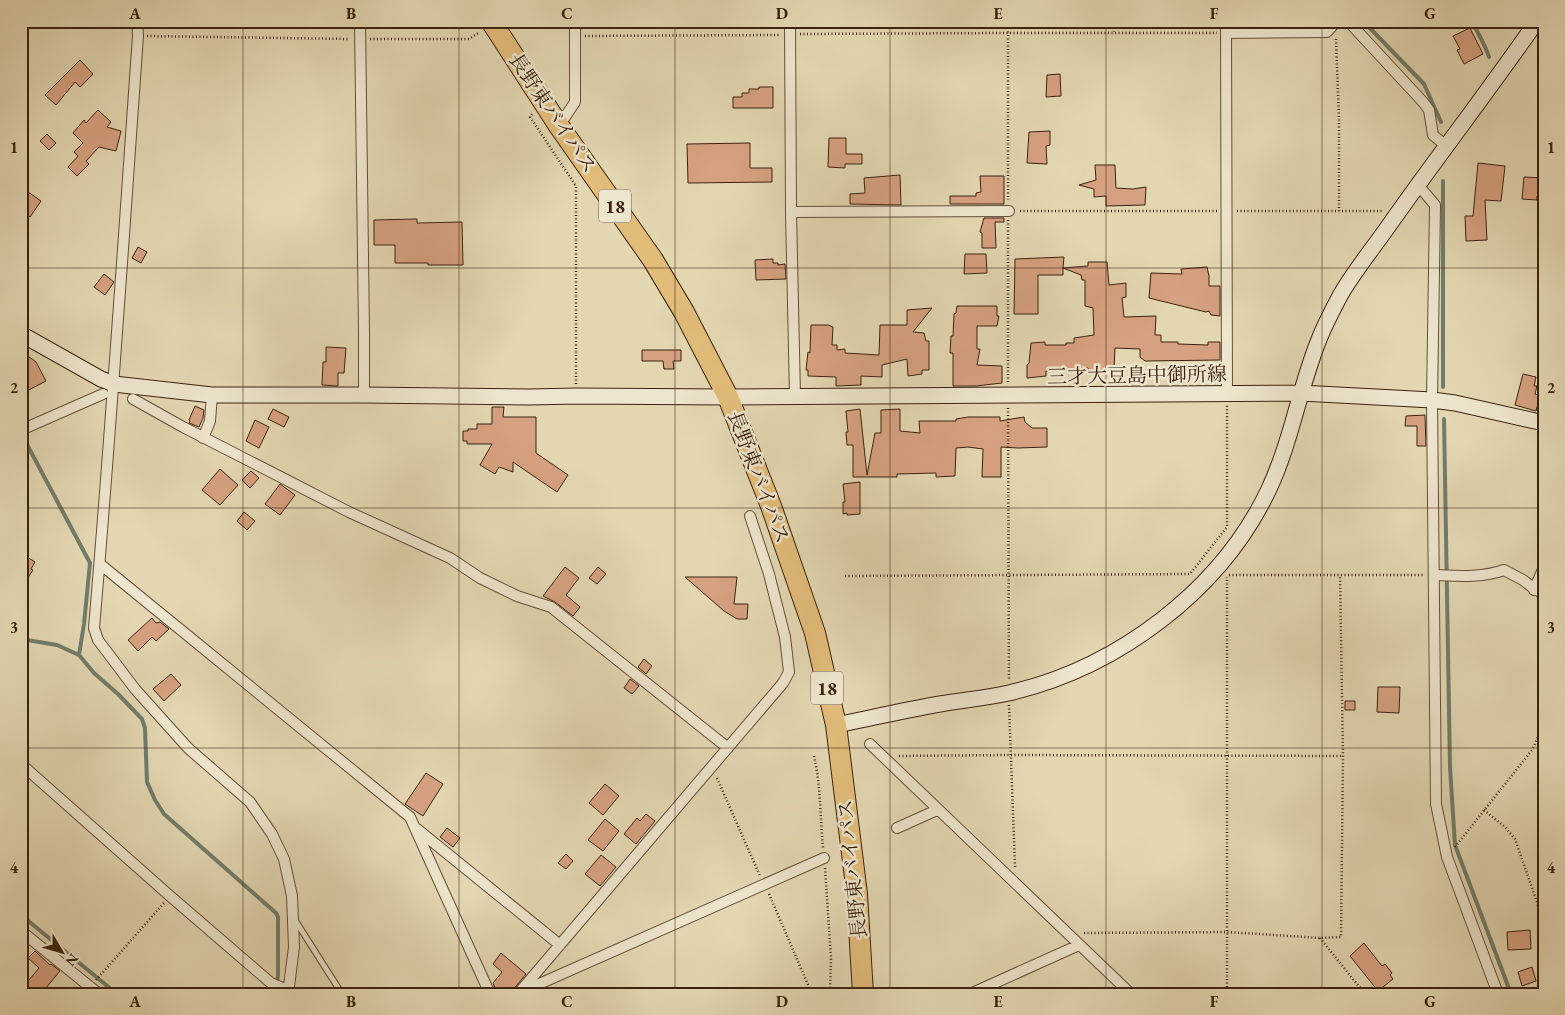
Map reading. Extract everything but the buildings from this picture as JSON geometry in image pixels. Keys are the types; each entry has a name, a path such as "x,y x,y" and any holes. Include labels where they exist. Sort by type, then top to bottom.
{"highway":[{"name":"長野東バイパス","path":"492,23 559,126 653,260 684,312 728,397 771,506 815,633 836,725 857,894 863,994"}],"street":[{"path":"21,764 170,896 272,983 287,990 294,947 292,896 284,859 272,834 250,802 188,748 135,689 98,640 94,628 100,564 108,389 122,248 138,36 137,21"},
{"path":"360,21 364,395"},
{"path":"559,126 575,102 575,21"},
{"path":"790,21 791,212 795,396"},
{"path":"1226,21 1225,210 1227,394"},
{"path":"1348,21 1423,102 1429,110 1434,135 1446,146"},
{"path":"836,725 940,704 1009,693 1060,677 1110,655 1158,623 1203,583 1242,536 1269,489 1288,438 1318,341 1342,293 1399,211 1494,84 1538,21"},
{"path":"1226,33 1327,32 1335,23"},
{"path":"1418,185 1435,205 1436,804 1446,856 1498,994"},
{"path":"791,212 1008,211"},
{"name":"三才大豆島中御所線","path":"21,334 100,380 108,389 212,395 530,397 1301,394 1435,400 1544,423"},
{"path":"21,430 108,389"},
{"path":"203,438 210,421 212,395"},
{"path":"134,399 203,438 349,512 450,558 480,578 517,596 551,607 728,748"},
{"path":"750,516 769,574 785,637 790,672 784,683 518,994 824,858"},
{"path":"100,564 410,817 490,994"},
{"path":"1435,575 1492,574 1504,570 1523,580 1533,588 1544,566"},
{"path":"870,744 1130,994"},
{"path":"897,828 937,810"},
{"path":"415,827 560,945"},
{"path":"21,931 100,994"},
{"path":"970,994 1079,945"}],"lane":[{"path":"1533,588 1544,600"},
{"path":"293,917 342,994"},
{"path":"1542,918 1544,926"}],"path":[{"path":"1008,21 1008,33"},
{"path":"1114,21 1114,33"},
{"path":"138,36 360,39 469,38 492,23"},
{"path":"1335,23 1339,120 1339,211"},
{"path":"575,36 1226,33"},
{"path":"544,102 530,117 576,186 576,396"},
{"path":"1008,211 1399,211"},
{"path":"845,576 1190,574 1227,527 1227,394"},
{"path":"1008,396 1010,755 1016,885"},
{"path":"1227,994 1227,575 1435,575"},
{"path":"1067,934 1228,932 1320,938 1341,937 1343,756 1340,576"},
{"path":"1464,838 1532,750 1544,715"},
{"path":"814,756 819,777 820,817 831,958 830,994"},
{"path":"884,756 1343,756"},
{"path":"1484,810 1505,827 1515,839 1542,918"},
{"path":"96,980 170,896"},
{"path":"1320,938 1365,994"}],"waterway":[{"path":"1363,21 1424,84 1441,122"},
{"path":"1472,21 1489,57"},
{"path":"1443,181 1443,387"},
{"path":"1444,419 1450,767 1455,845 1511,994"},
{"path":"22,435 90,563 79,655 94,673 142,719 145,728 147,782 164,814 276,913 278,917 278,976 274,994"},
{"path":"21,639 57,645 79,655"},
{"path":"21,915 117,994"}]}
